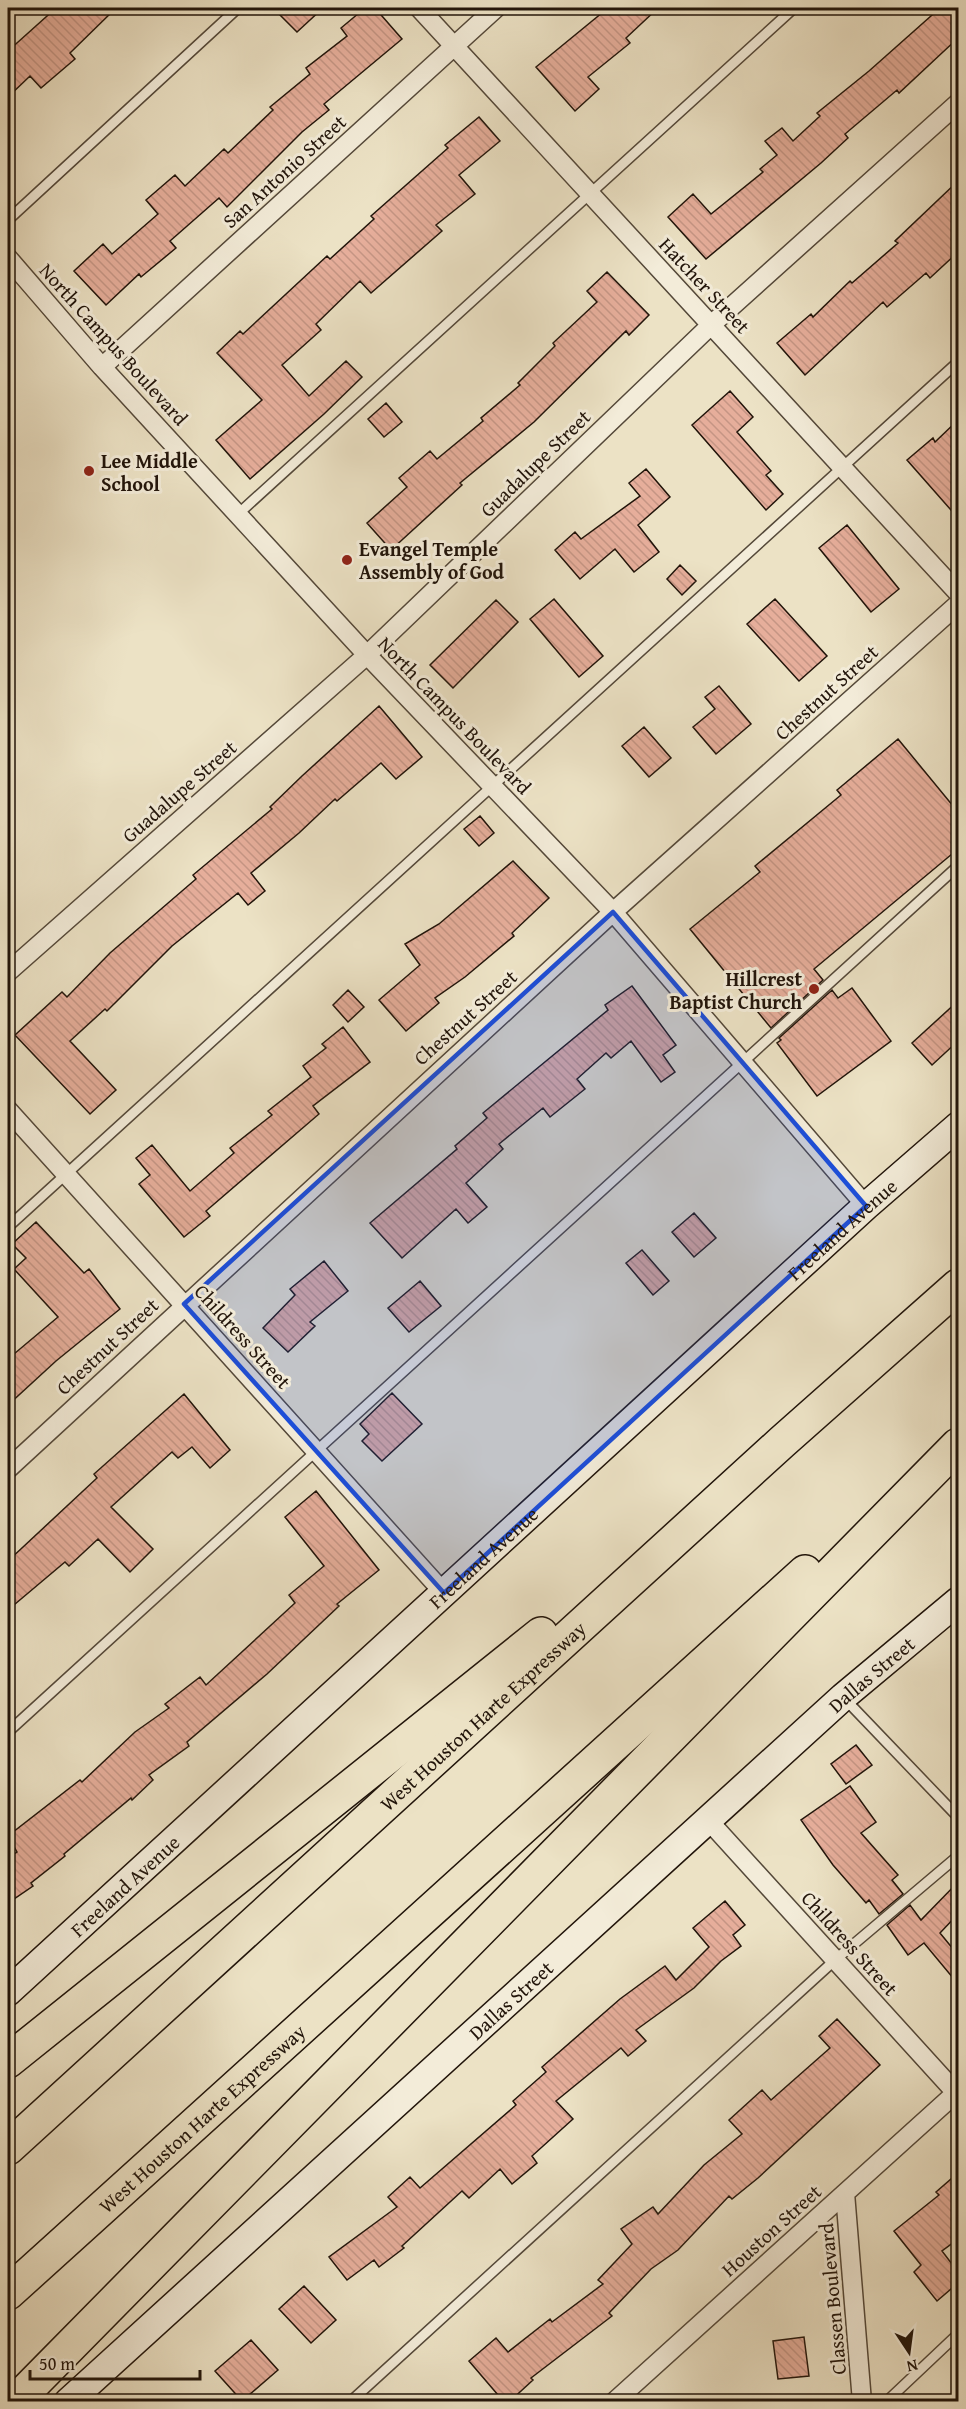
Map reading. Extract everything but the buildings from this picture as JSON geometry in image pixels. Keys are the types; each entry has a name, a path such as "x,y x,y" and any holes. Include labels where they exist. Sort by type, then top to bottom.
{"highway":[{"name":"West Houston Harte Expressway","path":"8,2148 782,1442 958,1286"},
{"name":"West Houston Harte Expressway","path":"8,2293 731,1637 958,1437"},
{"path":"8,2061 782,1442"},
{"path":"15,2402 958,1444"}],"main road":[{"name":"Freeland Avenue","path":"8,1990 866,1206 958,1126"},
{"name":"Dallas Street","path":"68,2402 843,1697 958,1601"}],"street":[{"name":"Hatcher Street","path":"419,8 958,593"},
{"name":"San Antonio Street","path":"102,367 495,8"},
{"name":"Guadalupe Street","path":"8,972 367,656 711,325 958,103"},
{"name":"North Campus Boulevard","path":"8,258 102,367 367,656 613,912 866,1206"},
{"name":"Chestnut Street","path":"8,1469 184,1304 613,912 958,604"},
{"name":"Childress Street","path":"8,1110 444,1593"},
{"name":"Childress Street","path":"708,1820 958,2093"},
{"name":"Houston Street","path":"614,2402 958,2093"},
{"name":"Classen Boulevard","path":"845,2193 862,2402"}],"lane":[{"path":"8,220 238,8"},
{"path":"237,515 794,8"},
{"path":"8,1227 958,362"},
{"path":"8,1732 958,866"},
{"path":"843,1697 958,1817"},
{"path":"350,2402 835,1960 958,1856"},
{"path":"886,2402 958,2334"}],"highlighted area":[{"path":"613,912 866,1206 444,1593 184,1304"}],"place":[{"name":"Lee Middle School","path":"89,471"},
{"name":"Evangel Temple Assembly of God","path":"347,560"},
{"name":"Hillcrest Baptist Church","path":"814,989"}]}
